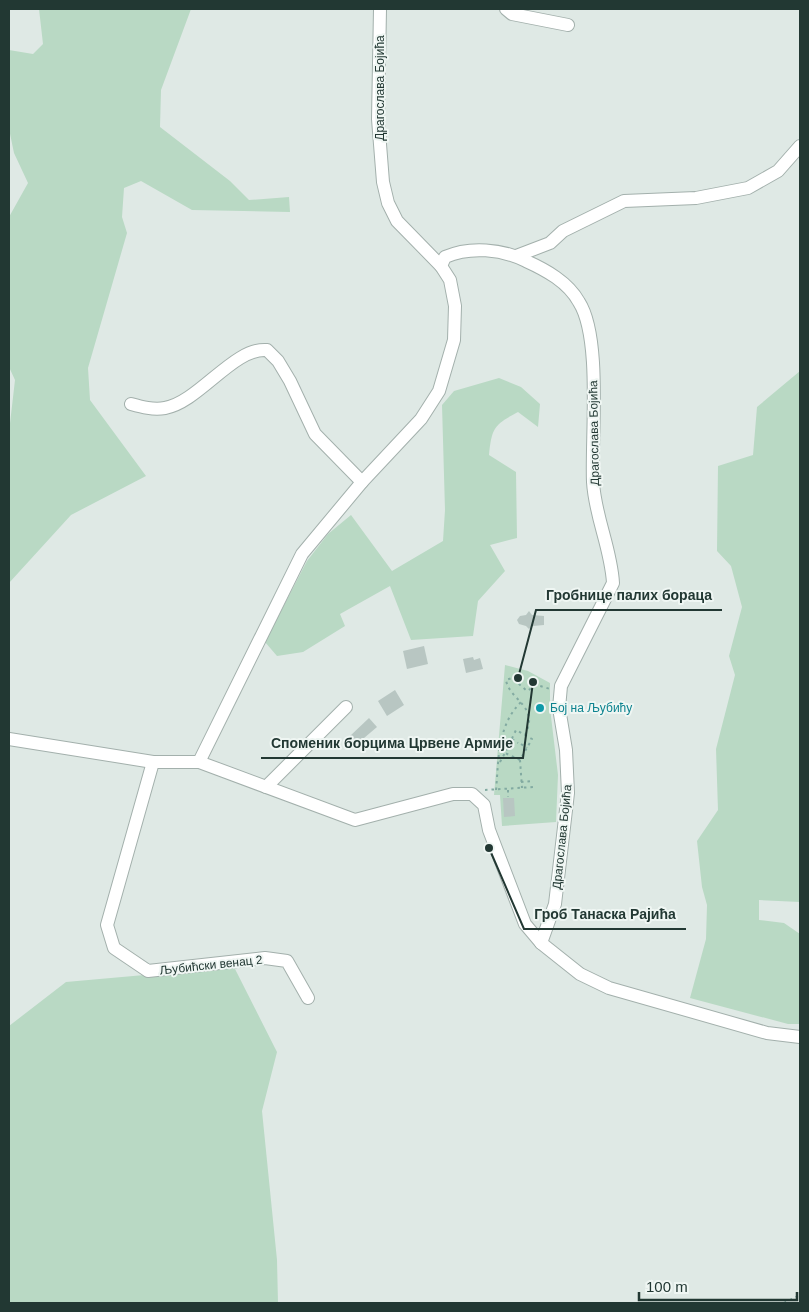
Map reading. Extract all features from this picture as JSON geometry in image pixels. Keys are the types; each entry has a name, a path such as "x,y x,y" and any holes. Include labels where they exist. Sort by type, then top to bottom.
{"street":[{"name":"Драгослава Бојића","path":"199,762 302,554 362,482 421,419 439,392 454,340 455,306 450,280 441,266 397,220 388,202 383,182 378,119 380,9"},
{"path":"506,9 512,14 568,25"},
{"path":"516,256 550,243 564,231 624,201 696,198 748,188 778,171 800,146"},
{"name":"Драгослава Бојића","path":"441,266 445,257 460,251 506,252 559,279 580,302 587,323 593,361 593,484 612,566 613,583 589,634 568,671 560,692 559,708 566,750 568,793 555,904 541,943"},
{"path":"131,404 157,409 173,406 249,353 268,350 278,361 290,382 315,434 362,482"},
{"path":"266,787 346,707"},
{"path":"9,739 153,762 199,762 355,820 452,794 472,794 484,805 489,830 525,924 541,943 580,974 609,988 767,1033 800,1037"},
{"name":"Љубићски венац 2","path":"153,762 107,925 114,948 148,971 265,958 287,961 308,998"}],"path":[{"path":"525,735 529,720 522,701 506,683 508,678 512,678 527,691 539,685 560,692"},
{"path":"496,790 504,728 512,712 522,701"},
{"path":"499,764 516,730 532,739 520,760 522,788"},
{"path":"512,739 527,748"},
{"path":"505,753 520,760"},
{"path":"521,782 533,781"},
{"path":"472,794 475,791 533,787"},
{"path":"508,789 508,797"},
{"path":"784,1303 800,1294"}],"green space":[{"path":"39,9 191,9 161,90 160,127 230,181 249,200 289,197 290,212 192,210 141,181 124,188 122,217 127,233 88,368 90,400 146,476 71,515 9,583 9,432 15,380 9,367 9,217 28,183 14,153 9,129 9,50 33,54 43,44"},
{"path":"800,371 800,902 759,900 759,920 784,923 800,934 800,1024 788,1024 690,998 706,939 707,905 702,887 697,841 718,810 716,749 735,675 729,656 742,607 731,566 717,551 718,466 753,455 757,407"},
{"path":"499,378 521,387 540,404 538,427 518,412 499,424 491,438 489,455 516,472 517,538 490,545 505,571 478,601 473,636 411,640 390,586 340,614 345,626 303,652 277,656 265,642 307,561 328,534 351,515 392,571 443,541 445,510 442,405 454,391"},
{"path":"505,665 528,671 550,683 550,708 558,775 556,822 502,826 500,795 494,795"},
{"path":"234,967 277,1052 262,1111 277,1260 278,1303 9,1303 9,1026 66,982"}],"building":[{"path":"529,611 532,615 544,616 544,625 533,626 529,629 519,624 517,620 520,616 526,615"},
{"path":"424,646 428,664 407,669 403,651"},
{"path":"473,657 474,660 480,658 483,669 466,673 463,659"},
{"path":"395,690 404,705 387,716 378,701"},
{"path":"369,718 377,727 357,744 350,736"},
{"path":"503,798 514,798 515,816 504,817"}],"place":[{"name":"Гробнице палих бораца","path":"518,678"},
{"name":"Споменик борцима Црвене Армије","path":"533,682"},
{"name":"Бој на Љубићу","path":"540,708"},
{"name":"Гроб Танаска Рајића","path":"489,848"}]}
